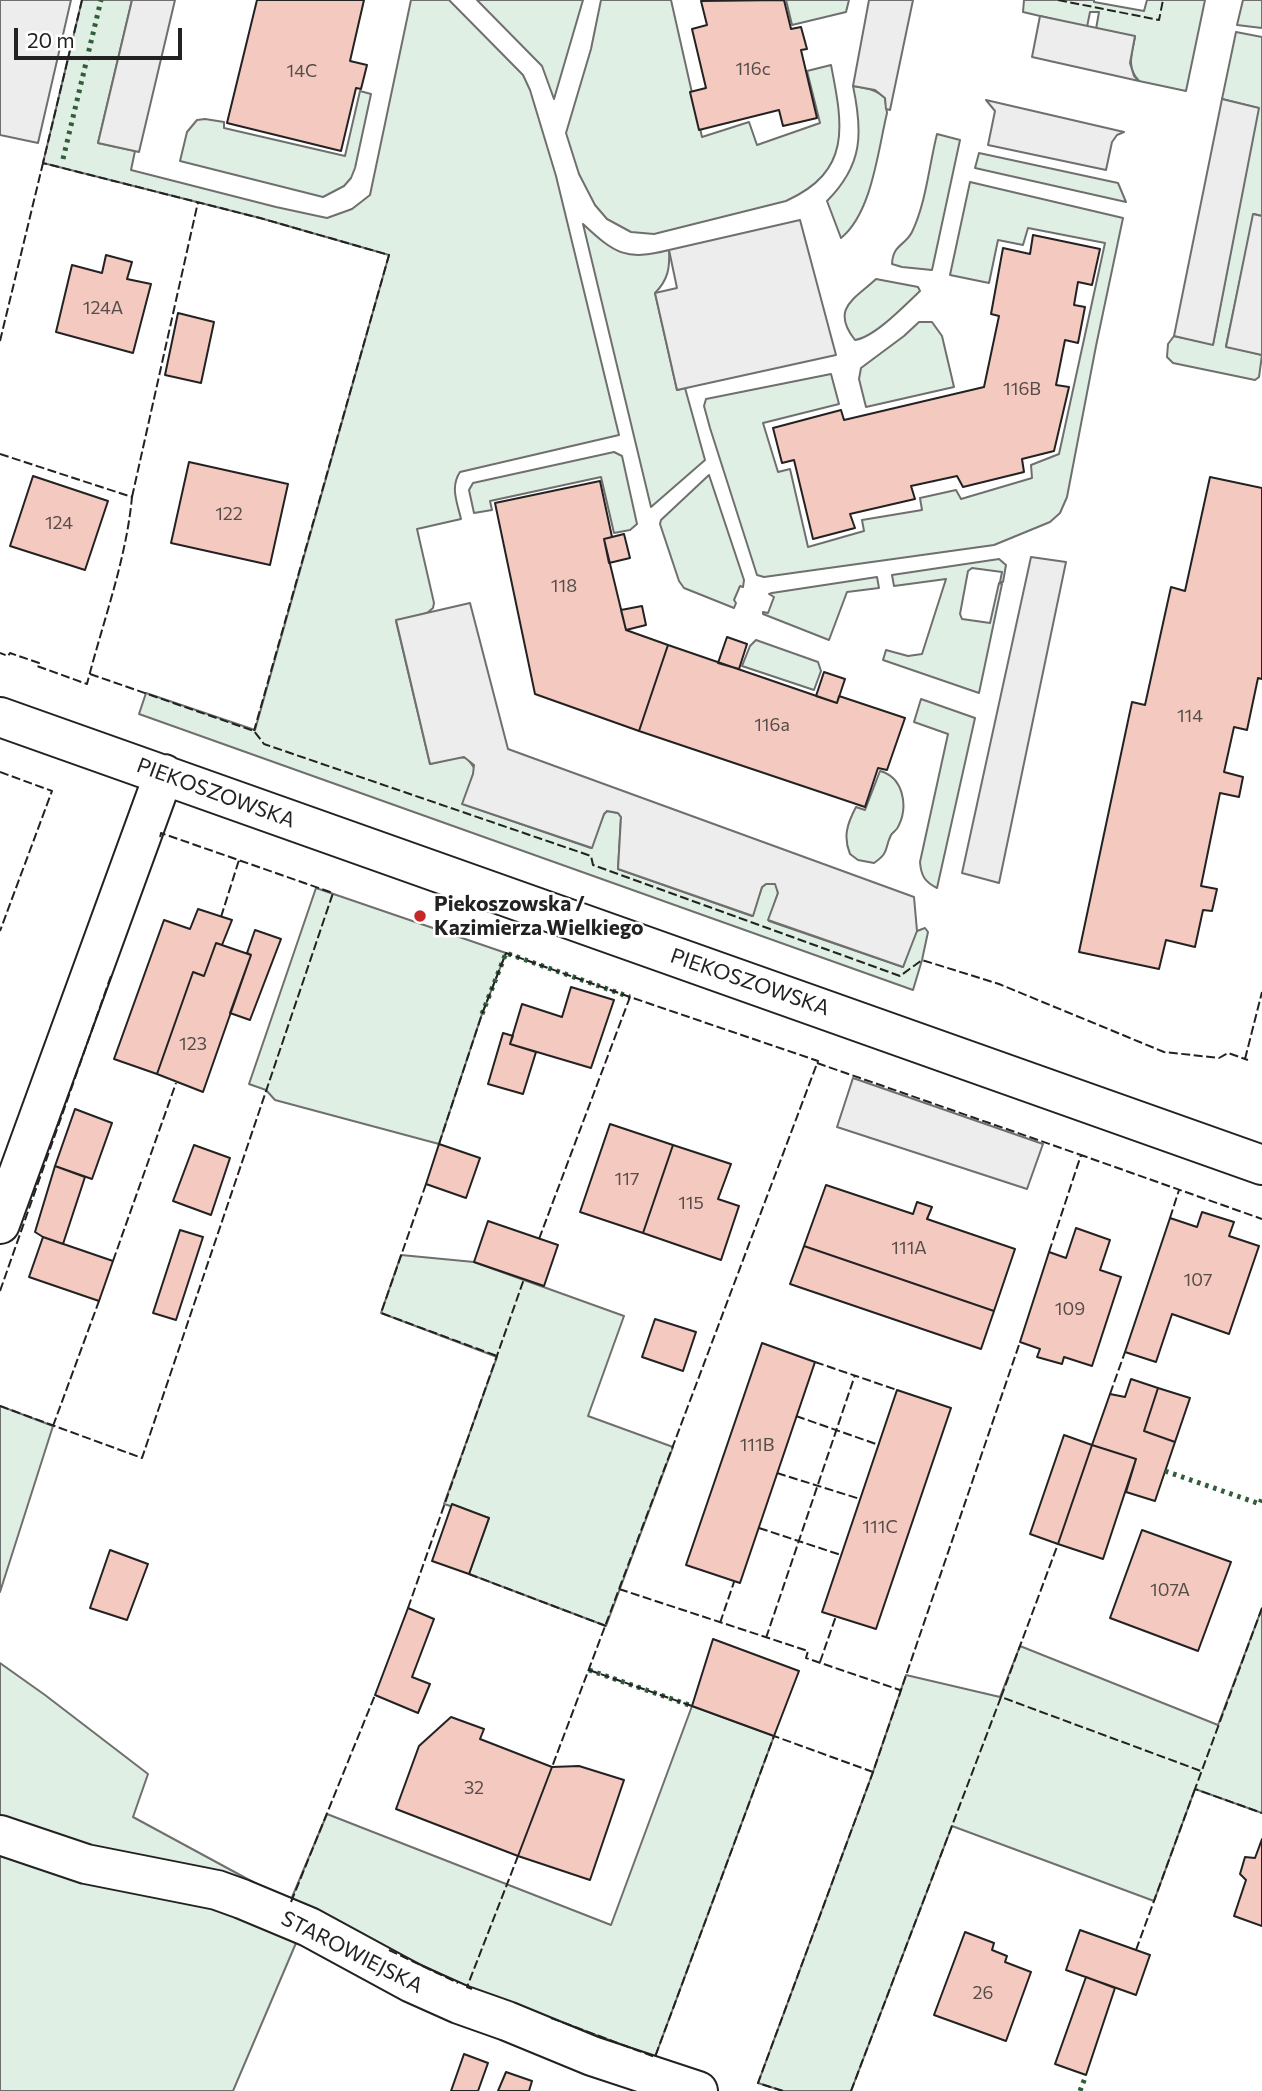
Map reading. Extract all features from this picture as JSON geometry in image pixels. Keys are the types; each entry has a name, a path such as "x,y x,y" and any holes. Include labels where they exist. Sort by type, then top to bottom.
{"street":[{"name":"PIEKOSZOWSKA","path":"0,716 1262,1165"},
{"path":"0,1224 164,774"},
{"name":"STAROWIEJSKA","path":"0,1835 86,1864 217,1890 242,1899 309,1927 412,1983 459,2004 592,2056 698,2091"}],"green space":[{"path":"82,0 132,0 98,143 135,151 131,170 327,218 352,209 370,195 411,0 449,0 523,75 556,176 619,435 460,472 455,489 461,519 417,529 433,608 427,613 396,621 430,764 459,757 467,758 475,769 463,804 591,848 604,814 607,811 618,813 621,817 618,869 752,916 762,887 776,884 778,893 769,921 903,967 914,935 925,928 928,932 913,990 139,714 146,693 255,730 389,255 260,218 43,163"},
{"path":"477,0 583,0 554,99 542,66"},
{"path":"601,0 671,0 702,137 749,122 757,145 820,123 807,71 831,65 838,108 838,145 823,176 786,201 654,234 631,232 607,219 595,205 579,174 566,133 591,49"},
{"path":"786,0 849,0 846,12 792,25"},
{"path":"1024,0 1094,0 1144,11 1147,0 1205,0 1186,91 1139,81 1131,66 1135,37 1096,29 1099,12 1090,12 1087,27 1023,12"},
{"path":"1243,0 1262,0 1262,28 1237,25"},
{"path":"1236,32 1262,37 1262,216 1254,214 1226,346 1262,355 1259,377 1255,380 1173,363 1167,357 1168,344 1174,336 1213,344 1258,108 1222,99"},
{"path":"853,86 870,89 885,98 887,113 867,197 852,227 841,238 827,201 848,174 857,148 859,134"},
{"path":"360,91 371,94 355,168 344,186 323,197 180,161 187,132 197,120 205,119 224,122 224,128 345,156"},
{"path":"937,134 960,140 932,270 892,264 897,249 909,237 917,221"},
{"path":"979,153 1118,183 1126,202 975,168"},
{"path":"970,182 1123,218 1067,497 1060,513 1050,522 994,545 764,577 757,575 710,428 704,406 706,399 831,374 839,404 763,423 778,472 790,469 808,547 864,531 862,520 922,510 920,498 956,490 961,499 1032,478 1031,465 1059,454 1105,243 1028,228 1023,245 998,240 989,283 950,275"},
{"path":"583,224 613,248 631,255 669,250 667,273 655,293 677,390 685,388 705,460 651,507"},
{"path":"876,279 918,287 920,291 880,327 855,340 848,329 845,312 848,305"},
{"path":"919,322 932,322 942,336 954,387 866,407 859,379 861,368"},
{"path":"614,452 622,456 637,524 630,530 614,533 601,477 490,501 492,510 474,513 469,490 473,483"},
{"path":"709,475 744,580 743,587 740,586 734,600 734,608 684,588 679,581 660,524 661,520"},
{"path":"999,559 1006,565 1003,582 1000,582 1002,572 972,568 968,571 960,614 962,619 990,623 999,583 1002,584 979,693 883,660 886,650 908,656 922,654 946,579 894,586 892,575"},
{"path":"877,577 879,588 847,592 829,640 763,614 768,613 774,597 769,594 772,593"},
{"path":"756,640 818,662 821,671 814,690 742,666 750,646"},
{"path":"921,699 975,718 937,888 924,878 920,862 948,734 914,722"},
{"path":"880,771 888,774 899,786 903,810 885,853 874,863 858,860 850,854 846,836 856,807 865,810"},
{"path":"316,888 506,953 482,1014 439,1144 275,1100 266,1090 249,1084"},
{"path":"401,1255 474,1262 624,1316 588,1416 673,1447 606,1626 469,1574 489,1518 444,1504 497,1357 381,1313"},
{"path":"0,1406 53,1426 0,1592"},
{"path":"1262,1608 1262,1813 1195,1789 1154,1901 952,1826 851,2091 783,2091 758,2083 906,1675 1000,1697 1020,1646 1218,1725"},
{"path":"0,1663 148,1774 133,1817 290,1902 327,1814 611,1925 692,1706 774,1736 655,2057 467,1987 291,1902 296,1943 233,2091 0,2091"}],"shaded area":[{"path":"0,0 71,0 38,143 0,135"},
{"path":"132,0 175,0 139,152 98,143"},
{"path":"869,0 913,0 890,110 886,109 885,98 875,90 853,86"},
{"path":"1040,16 1135,36 1130,63 1134,76 1139,81 1032,57"},
{"path":"1222,99 1259,108 1213,345 1174,336"},
{"path":"986,100 1124,132 1117,135 1112,142 1106,170 988,145 995,111"},
{"path":"1253,214 1262,216 1262,355 1226,347"},
{"path":"800,220 836,355 677,390 655,293 677,288 669,250"},
{"path":"1031,557 1066,562 999,883 962,873"},
{"path":"470,603 508,749 914,897 917,931 903,967 768,920 778,893 775,884 762,887 753,916 618,869 621,817 618,813 607,811 604,814 592,848 462,804 474,765 464,757 430,764 396,620"},
{"path":"853,1078 1043,1144 1027,1189 837,1127"}],"building":[{"path":"257,0 364,0 350,61 367,65 361,89 356,88 341,151 227,123"},
{"path":"784,0 791,29 801,27 807,49 801,50 817,118 783,126 779,110 699,130 690,92 706,88 692,29 707,25 701,1"},
{"path":"1033,235 1100,249 1092,285 1078,282 1074,305 1085,307 1078,343 1065,340 1056,385 1069,387 1054,451 1022,459 1024,472 963,487 957,476 911,486 915,499 850,514 855,528 813,539 794,460 782,463 773,428 841,410 844,420 984,387 999,316 991,314 1003,248 1030,254"},
{"path":"106,255 132,262 127,279 151,284 133,353 56,332 72,265 102,273"},
{"path":"178,313 214,322 201,383 165,375"},
{"path":"189,462 288,484 270,565 171,543"},
{"path":"33,476 108,501 85,570 10,546"},
{"path":"1210,477 1262,488 1262,679 1258,678 1247,730 1234,727 1224,772 1243,777 1239,797 1220,793 1201,886 1217,889 1212,911 1203,910 1195,947 1166,940 1159,969 1079,952 1132,702 1145,705 1171,587 1185,591"},
{"path":"600,481 612,537 604,539 626,630 668,645 639,731 535,694 495,503"},
{"path":"624,534 630,558 609,563 604,539"},
{"path":"642,606 646,625 626,630 621,610"},
{"path":"727,637 747,644 739,669 718,663"},
{"path":"668,645 837,703 839,696 905,718 887,770 878,768 865,807 639,731"},
{"path":"824,672 845,679 837,703 816,696"},
{"path":"198,909 232,920 222,945 216,943 204,976 193,972 157,1074 114,1059 164,920 190,929"},
{"path":"255,930 281,939 250,1020 230,1013 251,955 247,953"},
{"path":"216,943 251,955 203,1092 157,1074 193,972 204,976"},
{"path":"571,987 614,1000 591,1068 510,1044 522,1004 562,1017"},
{"path":"503,1033 513,1036 510,1044 536,1052 523,1094 488,1084"},
{"path":"75,1109 112,1123 92,1179 55,1166"},
{"path":"610,1124 673,1145 643,1233 580,1212"},
{"path":"439,1144 480,1158 466,1198 426,1184"},
{"path":"194,1145 230,1158 211,1215 173,1201"},
{"path":"673,1145 731,1164 718,1199 739,1206 721,1260 643,1233"},
{"path":"55,1166 85,1177 63,1244 35,1232"},
{"path":"826,1185 913,1214 917,1202 932,1207 927,1219 1015,1249 994,1311 804,1246"},
{"path":"1202,1212 1234,1222 1229,1236 1259,1246 1229,1334 1172,1314 1156,1362 1125,1352 1170,1218 1197,1227"},
{"path":"488,1221 558,1245 544,1286 474,1262"},
{"path":"1076,1228 1110,1240 1100,1270 1121,1277 1092,1366 1064,1357 1062,1364 1037,1357 1040,1349 1020,1342 1049,1252 1066,1258"},
{"path":"180,1230 203,1237 176,1320 153,1313"},
{"path":"43,1237 113,1261 99,1301 29,1277"},
{"path":"804,1246 994,1311 981,1349 790,1284"},
{"path":"655,1319 696,1332 683,1371 642,1357"},
{"path":"762,1343 815,1362 740,1583 686,1565"},
{"path":"1131,1379 1158,1388 1144,1431 1175,1442 1155,1501 1126,1492 1136,1459 1092,1445 1110,1394 1125,1397"},
{"path":"1158,1388 1190,1398 1175,1442 1144,1431"},
{"path":"897,1390 951,1408 876,1629 822,1612"},
{"path":"1064,1435 1092,1445 1058,1544 1030,1534"},
{"path":"1092,1445 1136,1459 1103,1559 1058,1544"},
{"path":"452,1504 489,1518 469,1574 432,1561"},
{"path":"1142,1530 1231,1562 1198,1651 1110,1618"},
{"path":"110,1550 148,1564 127,1620 90,1608"},
{"path":"408,1608 434,1619 412,1677 430,1684 418,1713 375,1695"},
{"path":"713,1639 799,1671 774,1736 692,1706"},
{"path":"451,1717 484,1729 480,1739 552,1767 518,1856 396,1809 419,1746"},
{"path":"579,1766 624,1780 590,1880 518,1856 552,1767"},
{"path":"1262,1839 1262,1926 1234,1916 1246,1880 1240,1874 1245,1857 1255,1858"},
{"path":"1080,1930 1150,1955 1136,1995 1066,1970"},
{"path":"965,1932 994,1943 992,1950 1007,1956 1005,1962 1031,1972 1006,2041 934,2015"},
{"path":"1086,1977 1115,1988 1086,2075 1055,2064"},
{"path":"464,2054 488,2063 478,2091 451,2091"},
{"path":"506,2072 532,2081 529,2091 498,2091"}],"hedge":[{"path":"63,159 101,0"},
{"path":"482,1014 506,953 630,997"},
{"path":"1165,1471 1260,1504 1262,1498"},
{"path":"589,1670 692,1706"},
{"path":"1080,2091 1086,2075"}],"fence":[{"path":"82,0 43,163 260,218 389,255 254,731"},
{"path":"1058,0 1159,20 1163,0"},
{"path":"0,341 43,163"},
{"path":"132,497 198,202"},
{"path":"0,454 132,497 125,544 87,684 37,666 39,663 10,653 8,656 0,653"},
{"path":"90,674 254,731 264,744 591,856 593,865 900,976 922,960 999,984 1164,1052 1219,1058 1228,1053 1248,1060"},
{"path":"0,772 52,791 0,931"},
{"path":"0,1406 142,1458 333,893 161,833 160,838"},
{"path":"221,917 239,860"},
{"path":"439,1144 482,1014 506,953 630,997"},
{"path":"0,1291 112,973"},
{"path":"1245,1059 1262,992"},
{"path":"539,1239 630,997 818,1061 552,1767"},
{"path":"817,1063 1081,1155"},
{"path":"113,1261 176,1083"},
{"path":"1049,1252 1081,1155 1262,1219"},
{"path":"426,1184 381,1313 497,1356"},
{"path":"1170,1218 1179,1190"},
{"path":"408,1608 524,1279"},
{"path":"53,1426 99,1301"},
{"path":"783,2091 758,2083 873,1772 1020,1342"},
{"path":"1110,1394 1125,1352"},
{"path":"815,1362 897,1390"},
{"path":"766,1638 855,1375"},
{"path":"796,1416 879,1445"},
{"path":"777,1473 860,1499"},
{"path":"759,1528 841,1555"},
{"path":"1001,1697 1058,1544"},
{"path":"469,1574 606,1626"},
{"path":"720,1623 734,1582"},
{"path":"619,1589 808,1651 806,1658 900,1690"},
{"path":"1262,1608 1195,1789 1262,1813"},
{"path":"820,1662 836,1616"},
{"path":"589,1670 692,1706"},
{"path":"291,1902 375,1695"},
{"path":"851,2091 1001,1697 1201,1771"},
{"path":"551,2018 655,2057 774,1736 873,1772"},
{"path":"1136,1950 1195,1789"},
{"path":"472,1989 467,1987 518,1856"},
{"path":"389,1950 458,1983"}],"place":[{"name":"Piekoszowska / Kazimierza Wielkiego","path":"420,916"}]}
